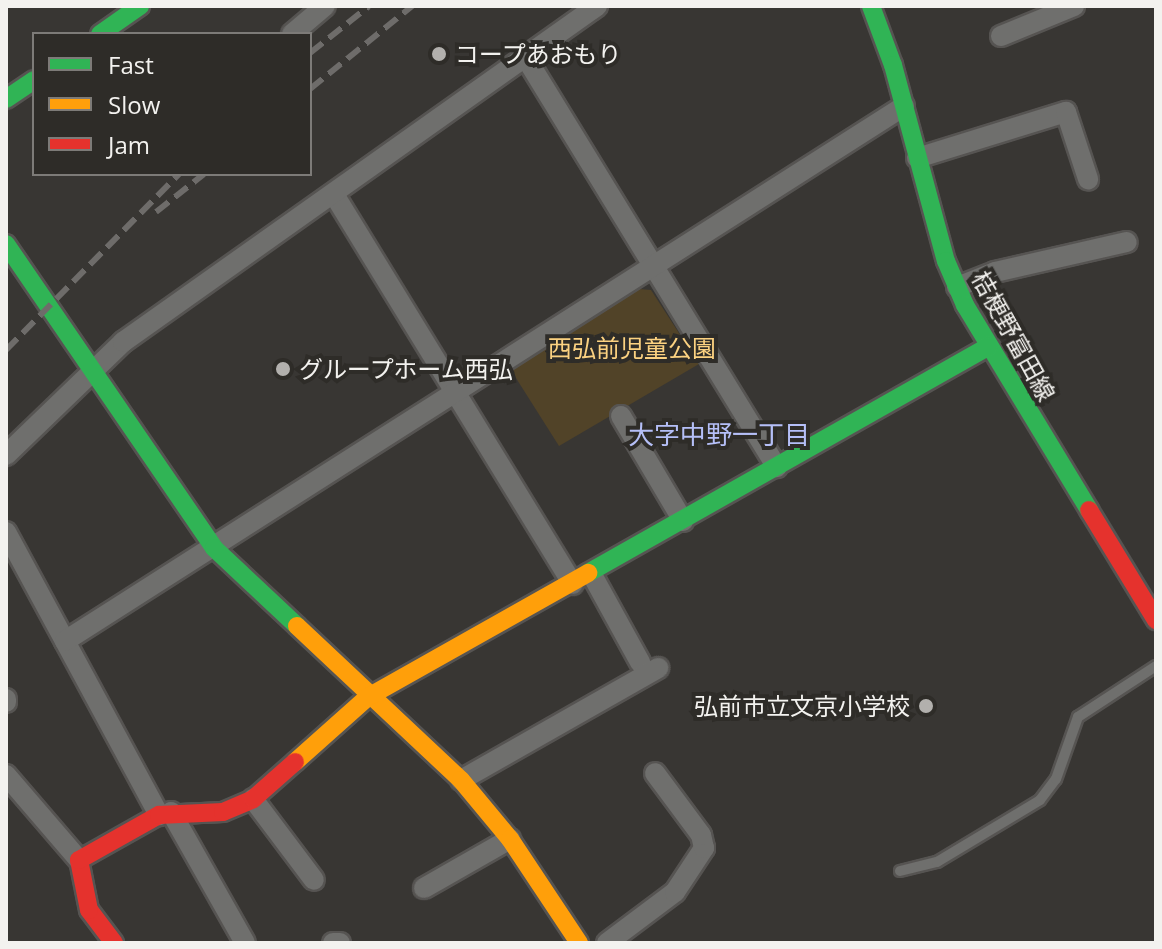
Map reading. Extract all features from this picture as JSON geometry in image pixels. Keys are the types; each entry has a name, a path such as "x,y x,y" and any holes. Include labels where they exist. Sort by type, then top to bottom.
{"street":[{"path":"103,32 140,6"},
{"path":"294,32 325,6"},
{"path":"6,455 92,369 597,6"},
{"name":"桔梗野富田線","path":"871,6 957,287 989,346 1156,620"},
{"path":"1001,36 1074,6"},
{"path":"526,58 777,467"},
{"path":"6,99 32,81"},
{"path":"65,641 214,548 454,390 904,106"},
{"path":"917,158 1066,112 1088,179"},
{"path":"335,196 573,584"},
{"path":"957,287 995,272 1127,242"},
{"path":"10,259 92,369 214,548 368,697 461,780 510,839 579,943"},
{"path":"79,860 165,814 223,812 253,799 368,697 573,584 989,346"},
{"path":"621,416 683,521"},
{"path":"6,532 165,814 245,943"},
{"path":"461,780 649,665 591,573"},
{"path":"607,943 675,892 704,848 701,835 655,773"},
{"path":"6,775 79,860 89,910 114,943"},
{"path":"253,799 314,880"},
{"path":"424,888 510,839"},
{"path":"333,943 340,943"}],"lane":[{"path":"900,871 937,862 1040,800 1056,779 1078,717 1156,666"}],"green space":[{"name":"西弘前児童公園","path":"639,289 651,290 699,364 559,446 509,367"}],"railway":[{"path":"312,51 369,6"},
{"path":"312,87 412,6"},
{"path":"6,350 177,176"},
{"path":"156,212 201,176"}],"traffic: fast":[{"path":"103,32 140,6"},
{"path":"871,6 893,65 946,261 965,305 1089,510"},
{"path":"6,99 32,81"},
{"path":"6,244 214,548 297,626"},
{"path":"588,573 989,346"}],"traffic: slow":[{"path":"295,762 368,697 588,573"},
{"path":"297,626 461,780 510,839 579,943"}],"traffic: jam":[{"path":"1089,510 1156,620"},
{"path":"114,943 89,910 79,860 159,815 223,812 253,799 295,762"}],"place":[{"name":"コープあおもり","path":"439,54"},
{"name":"グループホーム西弘","path":"283,369"},
{"name":"弘前市立文京小学校","path":"926,706"}],"district":[{"name":"大字中野一丁目","path":"719,435"}]}
